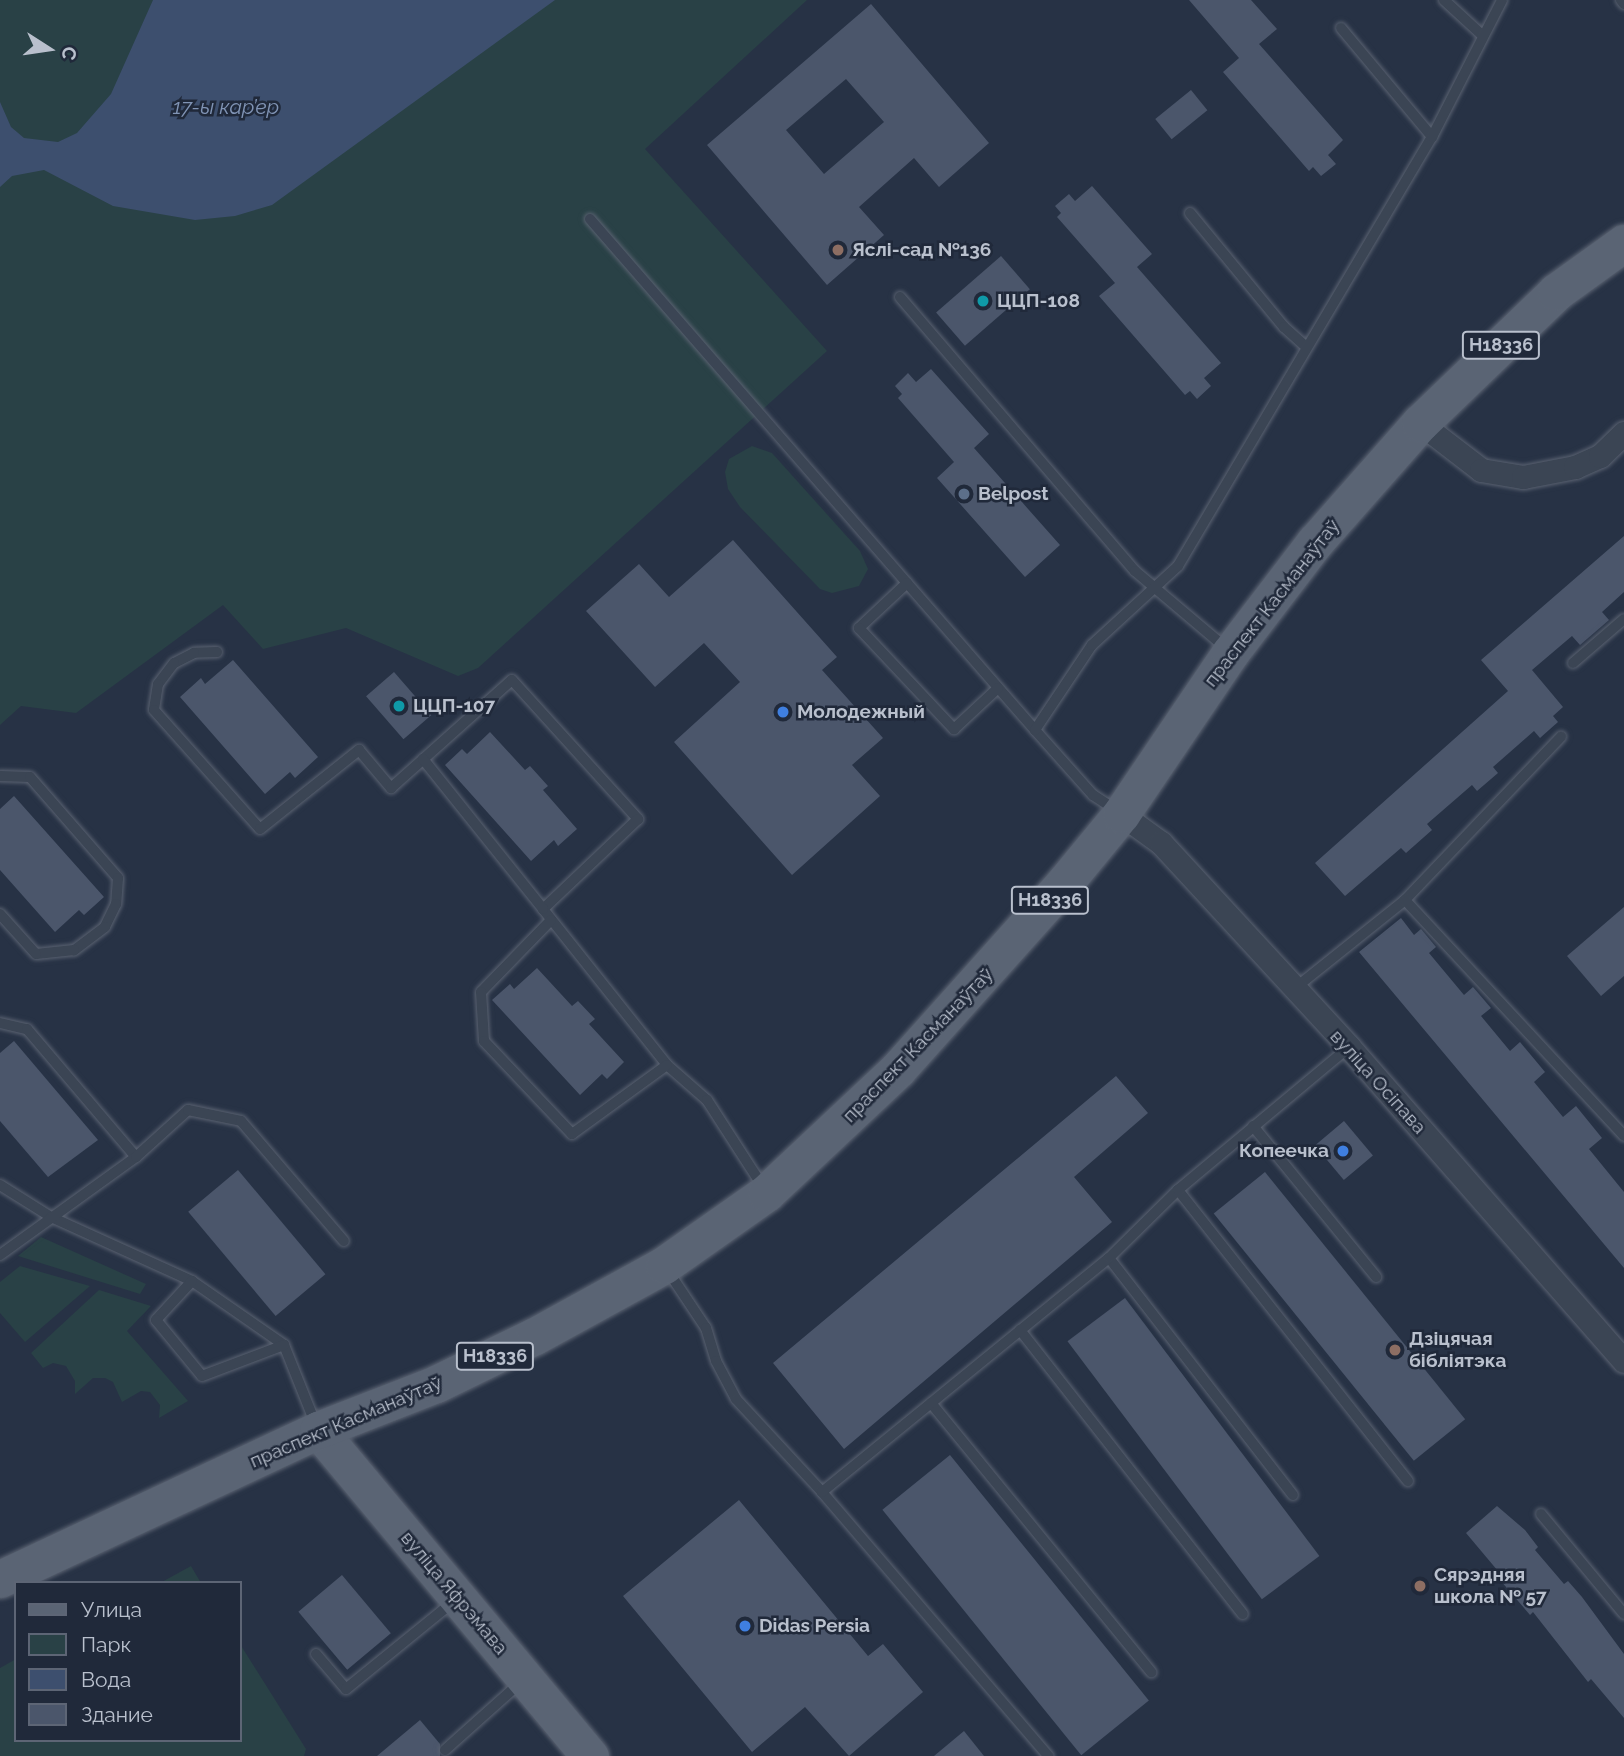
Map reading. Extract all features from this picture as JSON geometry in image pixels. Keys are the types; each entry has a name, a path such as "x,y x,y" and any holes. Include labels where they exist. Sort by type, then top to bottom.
{"main road":[{"name":"праспект Касманаўтаў","path":"0,1579 318,1430 436,1384 535,1336 664,1265 766,1193 916,1051 1121,814 1230,653 1315,542 1420,423 1556,292 1624,243"},
{"name":"вуліца Яфрэмава","path":"318,1430 590,1756"}],"street":[{"path":"1420,423 1481,470 1523,477 1575,467 1600,456 1624,433"},
{"name":"вуліца Осіпава","path":"1121,814 1161,843 1349,1047 1624,1361"}],"lane":[{"path":"1444,0 1483,36"},
{"path":"1035,730 1092,645 1178,566 1432,137 1502,0"},
{"path":"1341,28 1432,137"},
{"path":"1190,213 1284,327 1306,347"},
{"path":"590,219 1093,795 1121,814"},
{"path":"900,297 1135,571 1230,653"},
{"path":"906,583 859,628 954,729 998,688"},
{"path":"1573,663 1624,619"},
{"path":"217,652 194,653 174,663 158,684 154,710 260,829 359,750 391,788 512,680 638,819 543,909"},
{"path":"1294,989 1405,900 1561,737"},
{"path":"423,759 667,1065 707,1100 766,1193"},
{"path":"0,776 30,777 118,878 116,904 105,927 74,950 36,954 0,914"},
{"path":"1405,900 1624,1136"},
{"path":"551,920 481,992 484,1041 572,1134 667,1065"},
{"path":"0,1023 27,1028 135,1157"},
{"path":"822,1492 1109,1258 1178,1189 1349,1047"},
{"path":"0,1255 135,1157 188,1110 241,1122 344,1241"},
{"path":"1253,1126 1377,1277"},
{"path":"0,1185 51,1217 192,1282 284,1345 318,1430"},
{"path":"1178,1189 1408,1481"},
{"path":"1109,1258 1293,1495"},
{"path":"664,1265 706,1328 716,1362 736,1399 822,1492 1048,1756"},
{"path":"192,1282 156,1321 202,1376 284,1345"},
{"path":"1020,1330 1243,1614"},
{"path":"931,1403 1151,1672"},
{"path":"1541,1514 1624,1614"},
{"path":"316,1654 346,1689 457,1598"},
{"path":"445,1750 525,1679"}],"green space":[{"path":"0,0 807,0 645,149 827,351 478,668 458,676 346,628 263,649 223,605 76,713 21,706 0,725"},
{"path":"752,446 772,453 860,551 868,569 859,586 832,593 820,589 740,507 728,489 725,472 729,459"},
{"path":"41,1237 146,1284 140,1294 18,1256"},
{"path":"20,1266 90,1286 25,1342 0,1313 0,1282"},
{"path":"99,1290 151,1306 127,1331 188,1401 159,1418 160,1405 150,1392 141,1391 122,1402 113,1382 105,1378 93,1378 75,1394 75,1381 66,1366 53,1363 43,1368 31,1353"},
{"path":"191,1566 200,1581 164,1581"},
{"path":"242,1647 306,1749 304,1756 0,1756 0,1668 14,1660 14,1742 242,1742"}],"water":[{"name":"17-ы кар’ер","path":"153,0 555,0 272,205 235,216 195,220 113,206 44,170 12,176 0,187 0,102 11,127 24,138 58,142 77,133 111,94"}],"building":[{"path":"1189,0 1251,0 1277,29 1259,44 1343,140 1328,155 1336,164 1321,176 1313,167 1309,171 1223,72 1239,58"},
{"path":"871,4 989,143 939,187 914,158 859,207 884,235 827,285 707,145","holes":["846,79 884,122 824,174 786,130"]},
{"path":"1191,90 1207,110 1172,139 1155,119"},
{"path":"1092,186 1152,254 1137,267 1221,363 1204,378 1211,386 1197,399 1190,391 1185,395 1099,296 1115,283 1057,217 1061,213 1055,206 1069,194 1075,201"},
{"name":"ЦЦП-108","path":"1001,256 1030,289 965,346 936,312"},
{"path":"931,369 989,434 974,448 1060,545 1025,577 937,478 954,462 898,398 902,394 895,386 908,373 916,382"},
{"path":"1624,536 1624,592 1602,612 1609,620 1580,645 1572,636 1532,670 1563,707 1553,716 1558,722 1540,738 1534,731 1493,767 1498,773 1477,791 1472,785 1427,824 1432,830 1406,853 1401,848 1345,896 1315,863 1508,691 1481,660"},
{"name":"Молодежный","path":"733,540 837,657 822,670 883,738 852,765 880,796 792,875 674,742 740,682 704,643 655,687 586,611 639,564 669,597"},
{"path":"233,660 318,757 295,778 290,772 265,794 180,697 201,678 205,684"},
{"name":"ЦЦП-107","path":"394,672 431,715 403,739 366,696"},
{"path":"490,732 525,770 530,766 548,786 543,790 577,829 558,846 554,840 531,861 445,765 462,749 467,754"},
{"path":"14,796 104,897 84,915 79,910 55,932 0,870 0,809"},
{"path":"1624,907 1624,976 1601,996 1567,956"},
{"path":"1401,918 1414,935 1421,929 1436,947 1429,953 1464,995 1473,987 1491,1008 1481,1016 1510,1051 1520,1042 1545,1072 1534,1082 1563,1117 1576,1106 1602,1138 1589,1149 1624,1192 1624,1268 1359,952"},
{"path":"537,968 572,1006 578,1001 595,1019 589,1024 624,1062 607,1079 602,1074 580,1095 492,1000 510,984 514,989"},
{"path":"14,1041 98,1140 48,1177 0,1121 0,1053"},
{"path":"1116,1076 1148,1113 1074,1177 1112,1222 844,1449 773,1363"},
{"name":"Копеечка","path":"1344,1121 1373,1155 1344,1180 1315,1145"},
{"path":"238,1170 325,1274 276,1316 188,1212"},
{"path":"1265,1172 1465,1419 1414,1461 1214,1214"},
{"path":"1125,1298 1319,1556 1262,1599 1067,1341"},
{"path":"950,1455 1149,1701 1081,1755 882,1510"},
{"name":"Didas Persia","path":"739,1500 868,1656 883,1644 923,1692 849,1756 805,1707 752,1752 623,1596"},
{"path":"1497,1506 1525,1530 1538,1547 1535,1550 1564,1584 1568,1581 1582,1597 1624,1654 1624,1718 1591,1679 1588,1682 1533,1612 1530,1615 1500,1580 1503,1577 1466,1533"},
{"path":"342,1575 391,1633 347,1670 298,1612"},
{"path":"420,1720 440,1744 440,1756 377,1756"},
{"path":"964,1731 984,1756 934,1756"}],"place":[{"name":"Яслі-сад №136","path":"838,250"},
{"name":"ЦЦП-108","path":"983,301"},
{"name":"Belpost","path":"964,494"},
{"name":"ЦЦП-107","path":"399,706"},
{"name":"Молодежный","path":"783,712"},
{"name":"Копеечка","path":"1343,1151"},
{"name":"Дзіцячая бібліятэка","path":"1395,1350"},
{"name":"Сярэдняя школа № 57","path":"1420,1586"},
{"name":"Didas Persia","path":"745,1626"}]}
